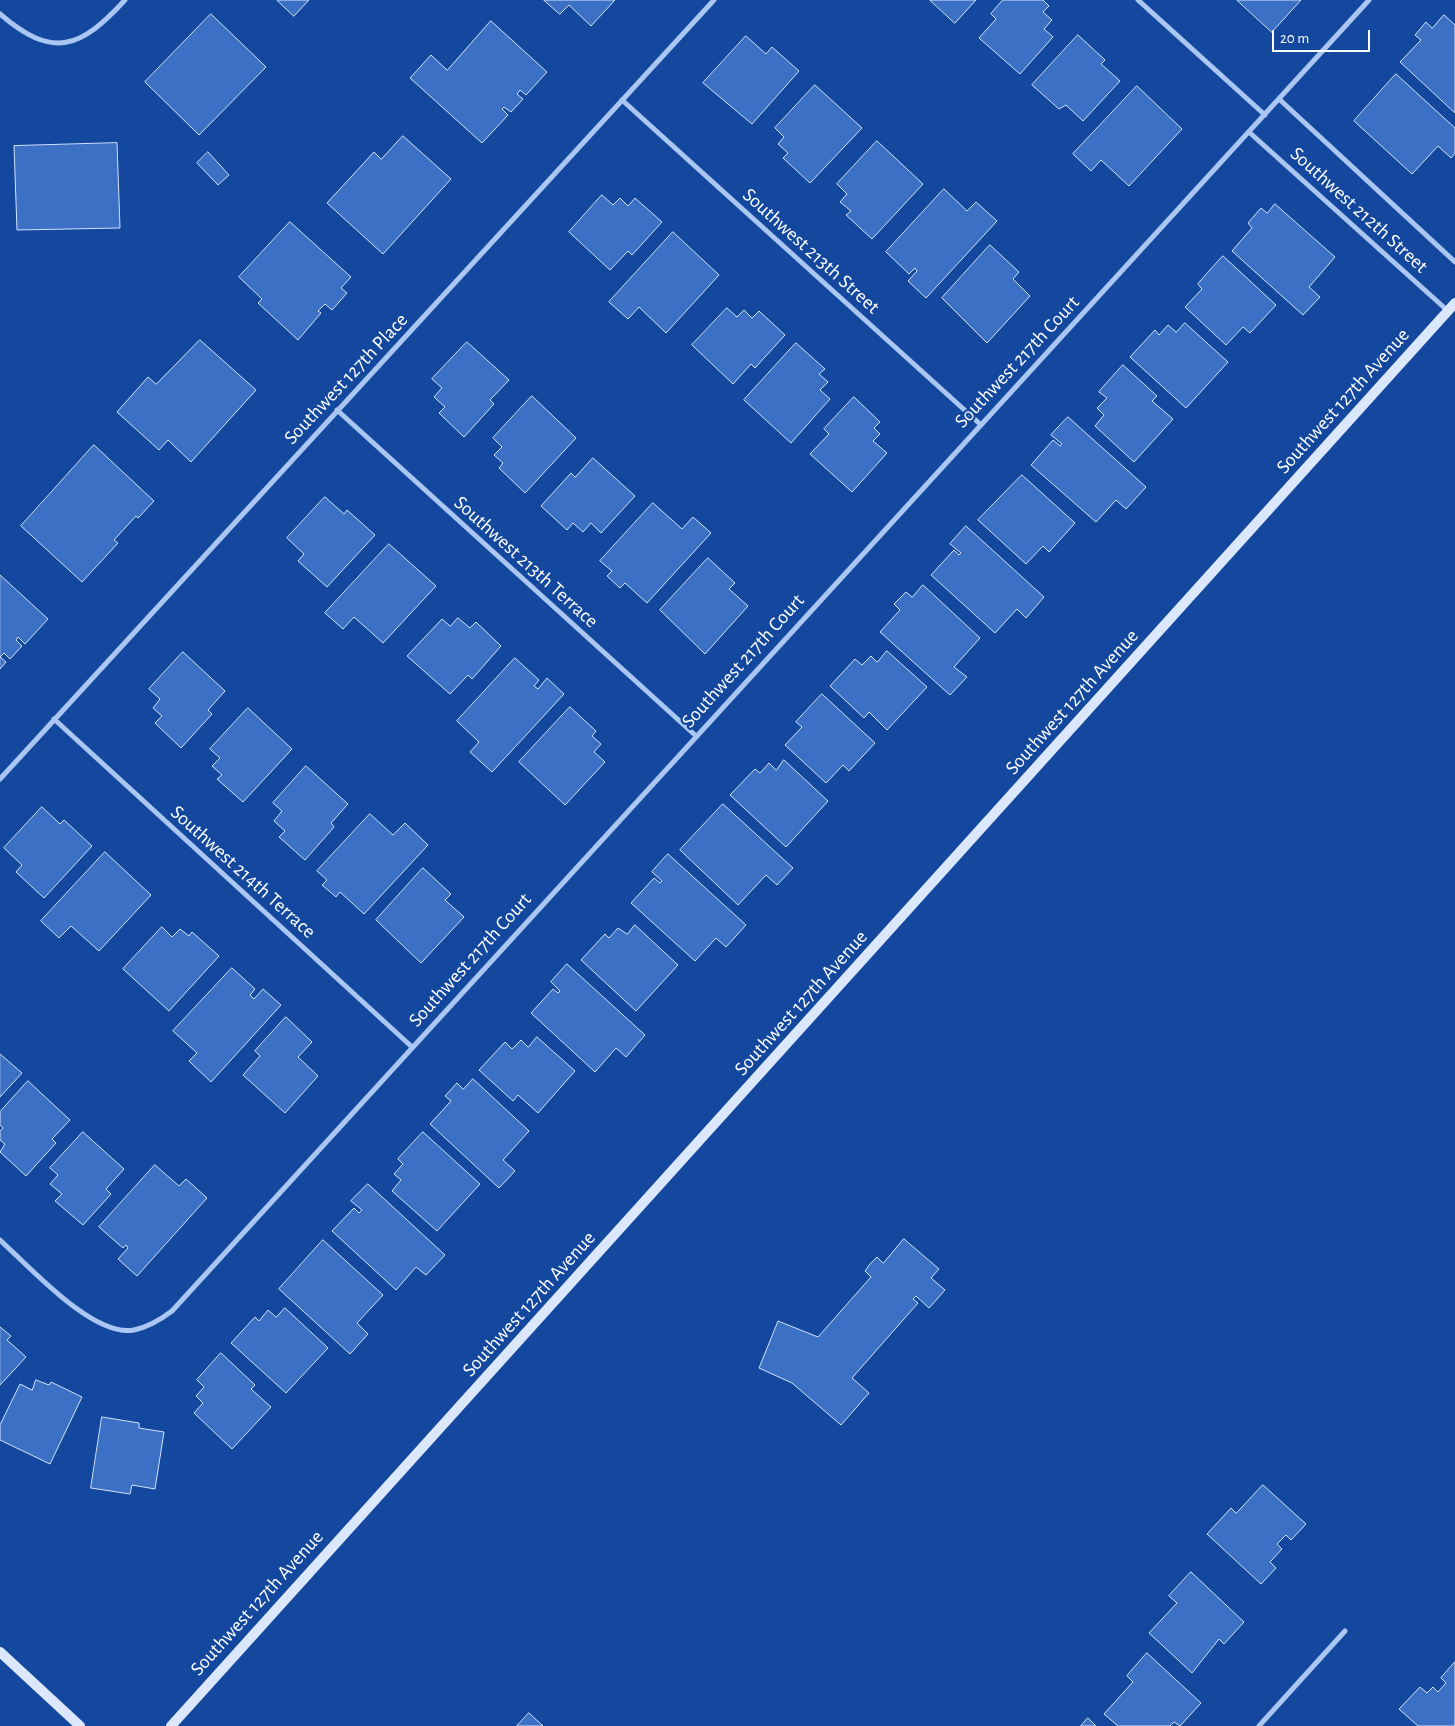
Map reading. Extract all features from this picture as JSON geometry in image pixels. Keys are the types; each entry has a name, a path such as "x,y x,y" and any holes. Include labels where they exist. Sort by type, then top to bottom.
{"street":[{"path":"0,14 31,36 48,42 68,43 87,36 104,23 125,0"},
{"name":"Southwest 127th Place","path":"0,779 714,0"},
{"path":"1138,0 1265,115"},
{"name":"Southwest 217th Court","path":"0,1240 72,1305 95,1322 113,1328 132,1330 154,1324 172,1311 1369,0"},
{"name":"Southwest 213th Street","path":"622,100 980,424"},
{"name":"Southwest 212th Street","path":"1279,100 1455,262"},
{"name":"Southwest 212th Street","path":"1249,132 1451,307"},
{"name":"Southwest 127th Avenue","path":"171,1726 1451,307"},
{"name":"Southwest 213th Terrace","path":"337,410 695,736"},
{"name":"Southwest 214th Terrace","path":"54,720 412,1047"},
{"path":"1259,1726 1346,1631"},
{"path":"0,1652 80,1726"}],"building":[{"path":"277,0 309,0 294,16"},
{"path":"544,0 615,0 591,26 569,5 560,14"},
{"path":"930,0 976,0 955,23"},
{"path":"1003,0 1043,0 1049,6 1043,12 1052,20 1044,29 1053,37 1020,74 979,38 996,19 991,14"},
{"path":"1237,0 1301,0 1272,32"},
{"path":"211,14 266,67 199,135 145,82"},
{"path":"1444,15 1455,25 1455,113 1400,62 1421,40 1415,35 1426,22 1432,28"},
{"path":"491,21 547,72 526,95 520,90 517,94 523,99 511,112 504,107 502,109 508,115 482,143 410,78 431,55 447,70"},
{"path":"1078,35 1105,60 1101,64 1120,81 1083,121 1066,105 1059,109 1032,85"},
{"path":"746,36 766,54 772,47 799,71 752,124 703,83"},
{"path":"1396,74 1455,128 1455,153 1451,158 1438,146 1412,174 1354,121"},
{"path":"815,85 862,128 810,183 783,158 788,153 778,144 784,137 775,128"},
{"path":"1137,86 1182,129 1129,186 1101,160 1091,171 1073,154"},
{"path":"403,136 451,179 383,254 327,203 374,152 381,159"},
{"path":"877,141 923,184 872,239 846,215 851,211 840,202 847,194 837,184"},
{"path":"117,143 120,228 17,230 14,146"},
{"path":"208,152 229,175 218,185 197,163"},
{"path":"944,189 967,211 976,202 997,221 926,298 908,281 917,271 915,268 909,274 886,252"},
{"path":"602,195 613,205 620,198 628,206 635,198 662,222 632,255 628,251 610,270 569,232"},
{"path":"1275,204 1335,257 1309,287 1320,297 1303,315 1232,251 1252,228 1248,223 1261,208 1267,213"},
{"path":"290,222 351,277 341,288 347,293 332,310 325,304 318,311 321,313 298,340 258,303 262,299 239,277"},
{"path":"673,232 719,275 666,333 639,307 628,319 609,302"},
{"path":"990,245 1019,272 1013,279 1030,296 987,343 942,298"},
{"path":"1223,256 1276,305 1250,333 1243,327 1226,345 1185,307 1202,289 1198,284"},
{"path":"727,308 737,317 744,310 752,318 759,311 785,335 755,368 751,364 733,384 692,345"},
{"path":"1185,323 1228,362 1186,408 1130,357 1155,330 1159,335 1168,325 1176,332"},
{"path":"200,340 256,390 191,462 168,440 159,450 117,412 148,377 156,384"},
{"path":"467,342 509,380 490,400 494,404 464,437 439,413 445,407 434,397 442,388 432,379"},
{"path":"796,343 825,369 819,374 828,382 820,390 830,399 791,443 744,400"},
{"path":"1123,365 1157,396 1152,401 1173,419 1134,462 1095,426 1104,415 1097,408 1107,398 1099,392"},
{"path":"532,396 576,438 525,493 499,468 503,463 494,455 502,447 493,438"},
{"path":"854,397 880,422 874,428 880,434 873,441 887,453 852,492 810,454 829,434 824,429"},
{"path":"1068,417 1146,487 1126,509 1116,500 1096,522 1031,465 1053,440 1060,446 1062,444 1051,435"},
{"path":"94,445 154,501 138,518 136,516 114,540 118,543 82,582 21,526"},
{"path":"593,458 635,496 601,533 591,523 583,532 573,523 567,530 541,506 571,473 575,477"},
{"path":"1022,475 1075,523 1049,552 1043,546 1026,564 978,520"},
{"path":"325,497 344,514 347,510 375,535 327,587 298,561 304,554 287,538"},
{"path":"653,503 682,529 693,517 711,533 647,603 625,583 620,588 607,576 612,571 600,561"},
{"path":"966,526 1044,597 1026,618 1017,609 995,633 931,575 954,550 959,555 961,553 950,544"},
{"path":"389,544 436,586 383,643 354,617 343,629 325,613"},
{"path":"708,558 735,583 729,589 748,606 705,654 660,610"},
{"path":"0,575 48,619 25,644 18,637 16,640 22,646 10,659 4,653 0,657"},
{"path":"923,585 980,638 954,667 967,677 950,695 880,632 900,610 894,604 906,592 912,597"},
{"path":"458,618 470,628 476,622 501,646 472,679 468,675 450,694 407,656 442,619 450,626"},
{"path":"887,651 927,687 887,730 869,712 864,718 830,686 855,659 862,665 871,656 877,662"},
{"path":"183,652 225,691 208,710 212,714 181,748 155,723 162,716 153,708 160,699 149,689"},
{"path":"0,657 6,662 0,669"},
{"path":"515,658 539,680 534,686 538,689 547,678 564,694 492,772 470,752 479,742 457,721"},
{"path":"822,694 875,743 849,771 843,765 826,783 785,745 802,727 796,722"},
{"path":"570,707 596,731 592,736 601,744 594,752 605,762 565,805 519,762"},
{"path":"248,708 292,749 243,802 217,779 222,775 212,766 220,758 210,749"},
{"path":"784,760 828,801 786,847 730,795 755,769 760,773 769,763 776,770"},
{"path":"306,766 348,804 331,823 334,827 305,860 279,837 285,831 274,821 282,811 273,803"},
{"path":"723,804 793,868 777,885 766,875 738,905 680,850"},
{"path":"42,807 60,824 64,820 92,846 44,898 16,872 22,865 4,848"},
{"path":"370,814 393,835 405,823 428,845 364,914 340,892 336,897 322,885 327,880 317,871"},
{"path":"105,852 151,895 99,951 71,926 59,938 41,921"},
{"path":"668,854 746,925 726,947 716,938 695,961 631,903 654,878 660,883 662,881 652,872"},
{"path":"423,868 451,894 445,900 464,917 421,963 376,920"},
{"path":"635,925 678,965 636,1011 581,960 605,934 609,938 618,928 627,934"},
{"path":"162,927 172,937 180,929 189,936 192,932 219,956 169,1011 123,969"},
{"path":"567,964 645,1035 626,1057 616,1048 595,1072 531,1013 553,989 558,993 560,991 551,982"},
{"path":"232,968 255,989 250,995 254,999 263,989 281,1005 211,1082 189,1061 197,1053 173,1031"},
{"path":"286,1017 312,1042 298,1057 318,1076 285,1113 243,1075 260,1056 255,1051"},
{"path":"537,1037 575,1071 538,1113 518,1095 513,1101 479,1070 505,1042 512,1049 521,1040 528,1047"},
{"path":"0,1054 22,1073 0,1097"},
{"path":"473,1079 529,1131 503,1160 515,1171 499,1188 430,1124 451,1101 445,1096 457,1083 463,1089"},
{"path":"28,1081 70,1120 52,1139 56,1143 26,1176 0,1152 5,1144 0,1140 0,1131 3,1128 0,1125 0,1112"},
{"path":"83,1132 124,1169 106,1189 111,1194 83,1225 55,1201 62,1194 50,1184 58,1175 50,1168"},
{"path":"423,1132 480,1184 437,1231 392,1191 401,1180 394,1174 403,1164 398,1159"},
{"path":"155,1165 179,1186 186,1179 207,1198 137,1276 118,1259 128,1248 126,1245 123,1248 99,1227"},
{"path":"368,1184 445,1255 426,1275 416,1267 396,1290 332,1231 354,1208 359,1213 362,1210 351,1201"},
{"path":"904,1239 939,1269 931,1278 945,1290 929,1308 916,1296 913,1299 918,1303 852,1378 869,1393 841,1425 792,1383 759,1368 778,1321 818,1337 871,1277 865,1271 870,1264 877,1257 883,1263"},
{"path":"323,1240 383,1295 357,1323 368,1334 350,1354 279,1289"},
{"path":"285,1308 328,1348 286,1393 231,1343 255,1317 259,1321 268,1310 276,1317"},
{"path":"0,1327 11,1336 7,1340 26,1357 0,1385"},
{"path":"221,1353 255,1385 251,1389 271,1407 232,1449 194,1413 203,1403 196,1396 204,1387 197,1380"},
{"path":"36,1380 49,1385 51,1382 82,1397 50,1464 0,1440 0,1425 20,1384 32,1390"},
{"path":"102,1417 139,1423 139,1428 164,1432 155,1489 132,1485 130,1494 91,1488"},
{"path":"1263,1485 1306,1524 1291,1540 1286,1535 1277,1544 1282,1549 1270,1562 1276,1568 1261,1584 1207,1534 1231,1508 1236,1513"},
{"path":"1191,1572 1244,1622 1224,1644 1219,1639 1192,1673 1149,1633 1177,1603 1169,1596"},
{"path":"1147,1653 1201,1703 1180,1726 1174,1722 1170,1726 1118,1726 1104,1714 1133,1682 1127,1676"},
{"path":"1455,1662 1455,1726 1418,1726 1399,1709 1420,1687 1427,1693 1433,1687 1438,1692 1446,1683 1441,1678"},
{"path":"529,1713 543,1726 517,1726"},
{"path":"1088,1718 1096,1726 1081,1726"}]}
